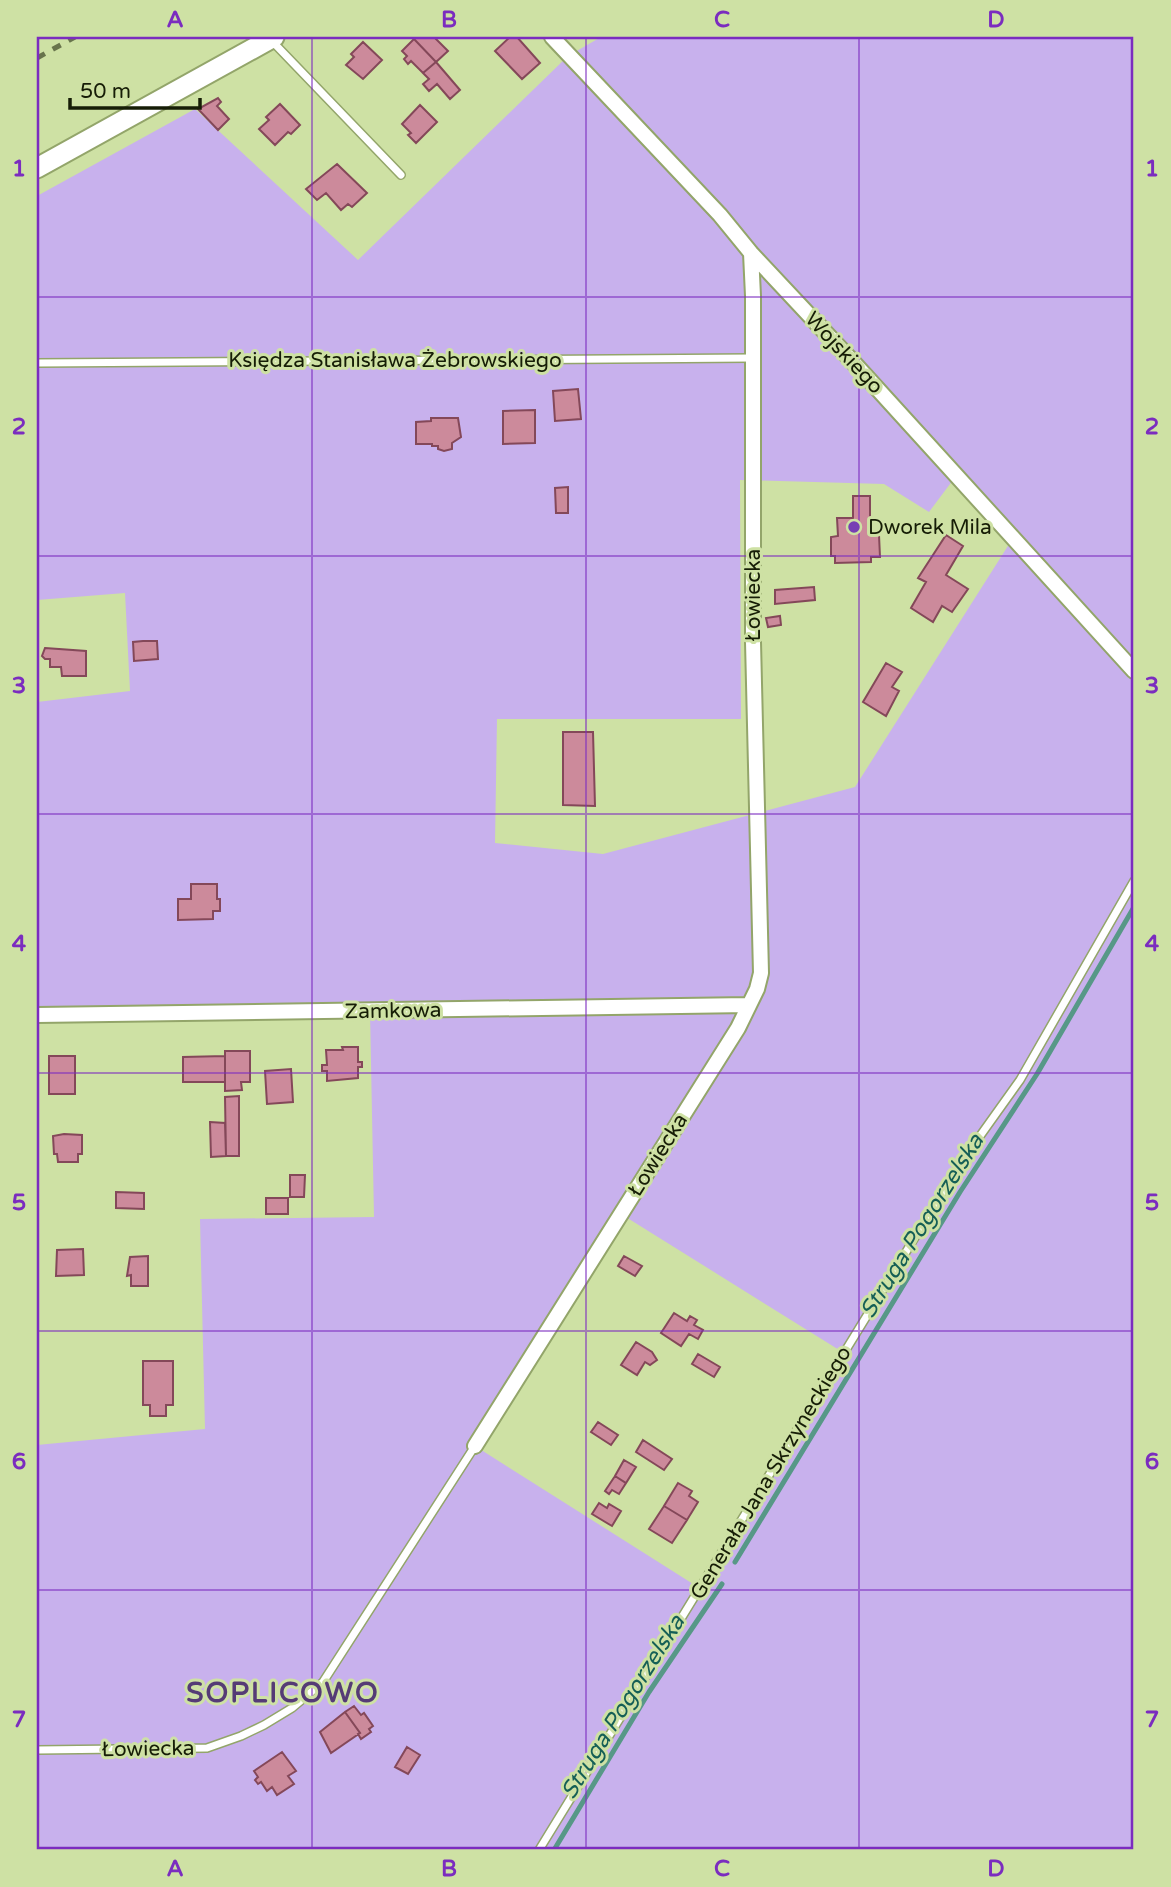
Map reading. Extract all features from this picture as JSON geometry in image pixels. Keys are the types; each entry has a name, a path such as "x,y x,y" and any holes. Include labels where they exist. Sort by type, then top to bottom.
{"main road":[{"path":"37,168 272,38"}],"street":[{"name":"Wojskiego","path":"552,37 720,215 751,253 1134,671"},
{"name":"Łowiecka","path":"475,1446 738,1028 761,973 753,655 751,253"},
{"name":"Zamkowa","path":"37,1015 749,1005"}],"lane":[{"path":"272,38 401,175"},
{"name":"Księdza Stanisława Żebrowskiego","path":"37,363 752,358"},
{"name":"Generała Jana Skrzyneckiego","path":"539,1850 960,1164 1020,1080 1134,881"},
{"name":"Łowiecka","path":"37,1750 207,1748 241,1736 292,1708 323,1682 475,1446"}],"shaded area":[{"path":"601,37 1134,37 1134,1850 40,1850 37,1445 205,1429 200,1219 374,1217 370,1011 37,1015 37,702 130,691 125,593 37,600 37,196 195,109 358,260 568,56","holes":["956,476 1013,538 855,787 603,854 495,843 497,719 741,719 740,480 884,484 929,512","621,1214 844,1353 701,1589 475,1446"]}],"building":[{"path":"434,37 448,51 436,62 414,39"},
{"path":"510,37 517,37 540,63 522,79 495,51"},
{"path":"414,39 436,62 423,73 411,61 408,64 404,59 407,56 402,51"},
{"path":"363,42 382,60 363,79 346,65 354,57 351,54"},
{"path":"436,62 460,90 450,99 437,84 429,91 423,84 429,79 423,73"},
{"path":"218,98 221,102 217,106 229,119 218,130 198,109"},
{"path":"280,104 300,125 275,145 259,129 269,120 266,117"},
{"path":"420,105 437,122 416,143 402,124"},
{"path":"337,164 367,193 352,207 348,204 341,210 326,193 317,200 306,189"},
{"path":"578,389 581,419 555,421 553,391"},
{"path":"535,410 535,443 503,444 503,411"},
{"path":"431,418 458,418 461,437 452,443 452,449 444,451 432,444 416,444 416,422 431,421"},
{"path":"568,487 568,513 556,513 555,488"},
{"name":"Dworek Mila","path":"853,496 870,496 870,535 879,535 880,557 871,557 871,562 835,563 835,556 831,556 831,537 838,536 837,518 853,518"},
{"path":"946,535 963,546 946,575 968,589 952,612 942,606 933,622 911,608 926,582 918,578"},
{"path":"814,587 815,600 775,604 775,590"},
{"path":"780,616 781,625 768,627 766,618"},
{"path":"157,641 158,659 134,661 133,642"},
{"path":"45,648 86,651 86,676 62,676 61,667 50,667 50,659 42,656"},
{"path":"886,663 902,672 892,687 899,691 886,716 863,702"},
{"path":"563,732 593,732 595,806 563,805"},
{"path":"191,884 217,884 220,911 213,911 213,919 178,920 178,899 191,899"},
{"path":"342,1047 358,1047 358,1062 362,1062 362,1067 358,1067 358,1078 327,1081 327,1071 322,1071 322,1065 327,1065 326,1050 343,1050"},
{"path":"225,1051 250,1051 250,1082 241,1082 242,1090 225,1091"},
{"path":"49,1056 75,1056 75,1094 49,1094"},
{"path":"225,1056 225,1082 183,1082 183,1057"},
{"path":"291,1069 293,1102 267,1104 265,1071"},
{"path":"239,1096 239,1156 226,1156 225,1097"},
{"path":"210,1122 225,1123 226,1156 211,1157"},
{"path":"82,1135 82,1154 78,1154 78,1162 58,1162 57,1154 54,1154 53,1136"},
{"path":"290,1175 305,1175 304,1197 290,1197"},
{"path":"116,1192 144,1193 144,1209 116,1208"},
{"path":"266,1198 288,1198 288,1214 266,1214"},
{"path":"83,1249 84,1275 56,1276 57,1250"},
{"path":"148,1256 148,1286 131,1286 131,1275 127,1276 130,1257"},
{"path":"624,1256 642,1266 635,1276 618,1266"},
{"path":"674,1313 687,1321 690,1316 697,1320 694,1325 703,1330 698,1339 689,1334 681,1346 661,1333"},
{"path":"636,1342 652,1352 657,1360 650,1365 645,1362 637,1375 621,1365"},
{"path":"698,1354 720,1367 714,1377 692,1364"},
{"path":"143,1361 173,1361 173,1405 166,1405 166,1416 150,1416 150,1405 143,1405"},
{"path":"598,1422 618,1435 611,1445 591,1432"},
{"path":"643,1440 672,1459 664,1470 636,1452"},
{"path":"624,1460 636,1467 626,1483 615,1476"},
{"path":"615,1476 626,1483 619,1494 612,1490 609,1494 605,1491"},
{"path":"678,1483 692,1491 689,1496 698,1502 687,1520 664,1506"},
{"path":"599,1503 607,1508 609,1504 621,1511 612,1526 592,1514"},
{"path":"664,1506 687,1520 672,1543 649,1529"},
{"path":"354,1706 361,1715 364,1713 373,1726 369,1729 371,1732 361,1739 358,1734 360,1733 345,1712"},
{"path":"345,1712 360,1733 331,1753 320,1732"},
{"path":"407,1747 420,1755 408,1774 395,1767"},
{"path":"282,1752 296,1771 288,1776 294,1784 277,1795 272,1787 267,1791 261,1782 258,1784 254,1771"}],"waterway":[{"name":"Struga Pogorzelska","path":"735,1562 960,1192 1037,1074 1134,907"},
{"name":"Struga Pogorzelska","path":"554,1850 649,1692 722,1584"}],"railway":[{"path":"37,58 75,37"}],"place":[{"name":"Dworek Mila","path":"854,527"}],"district":[{"name":"SOPLICOWO","path":"283,1693"}]}
